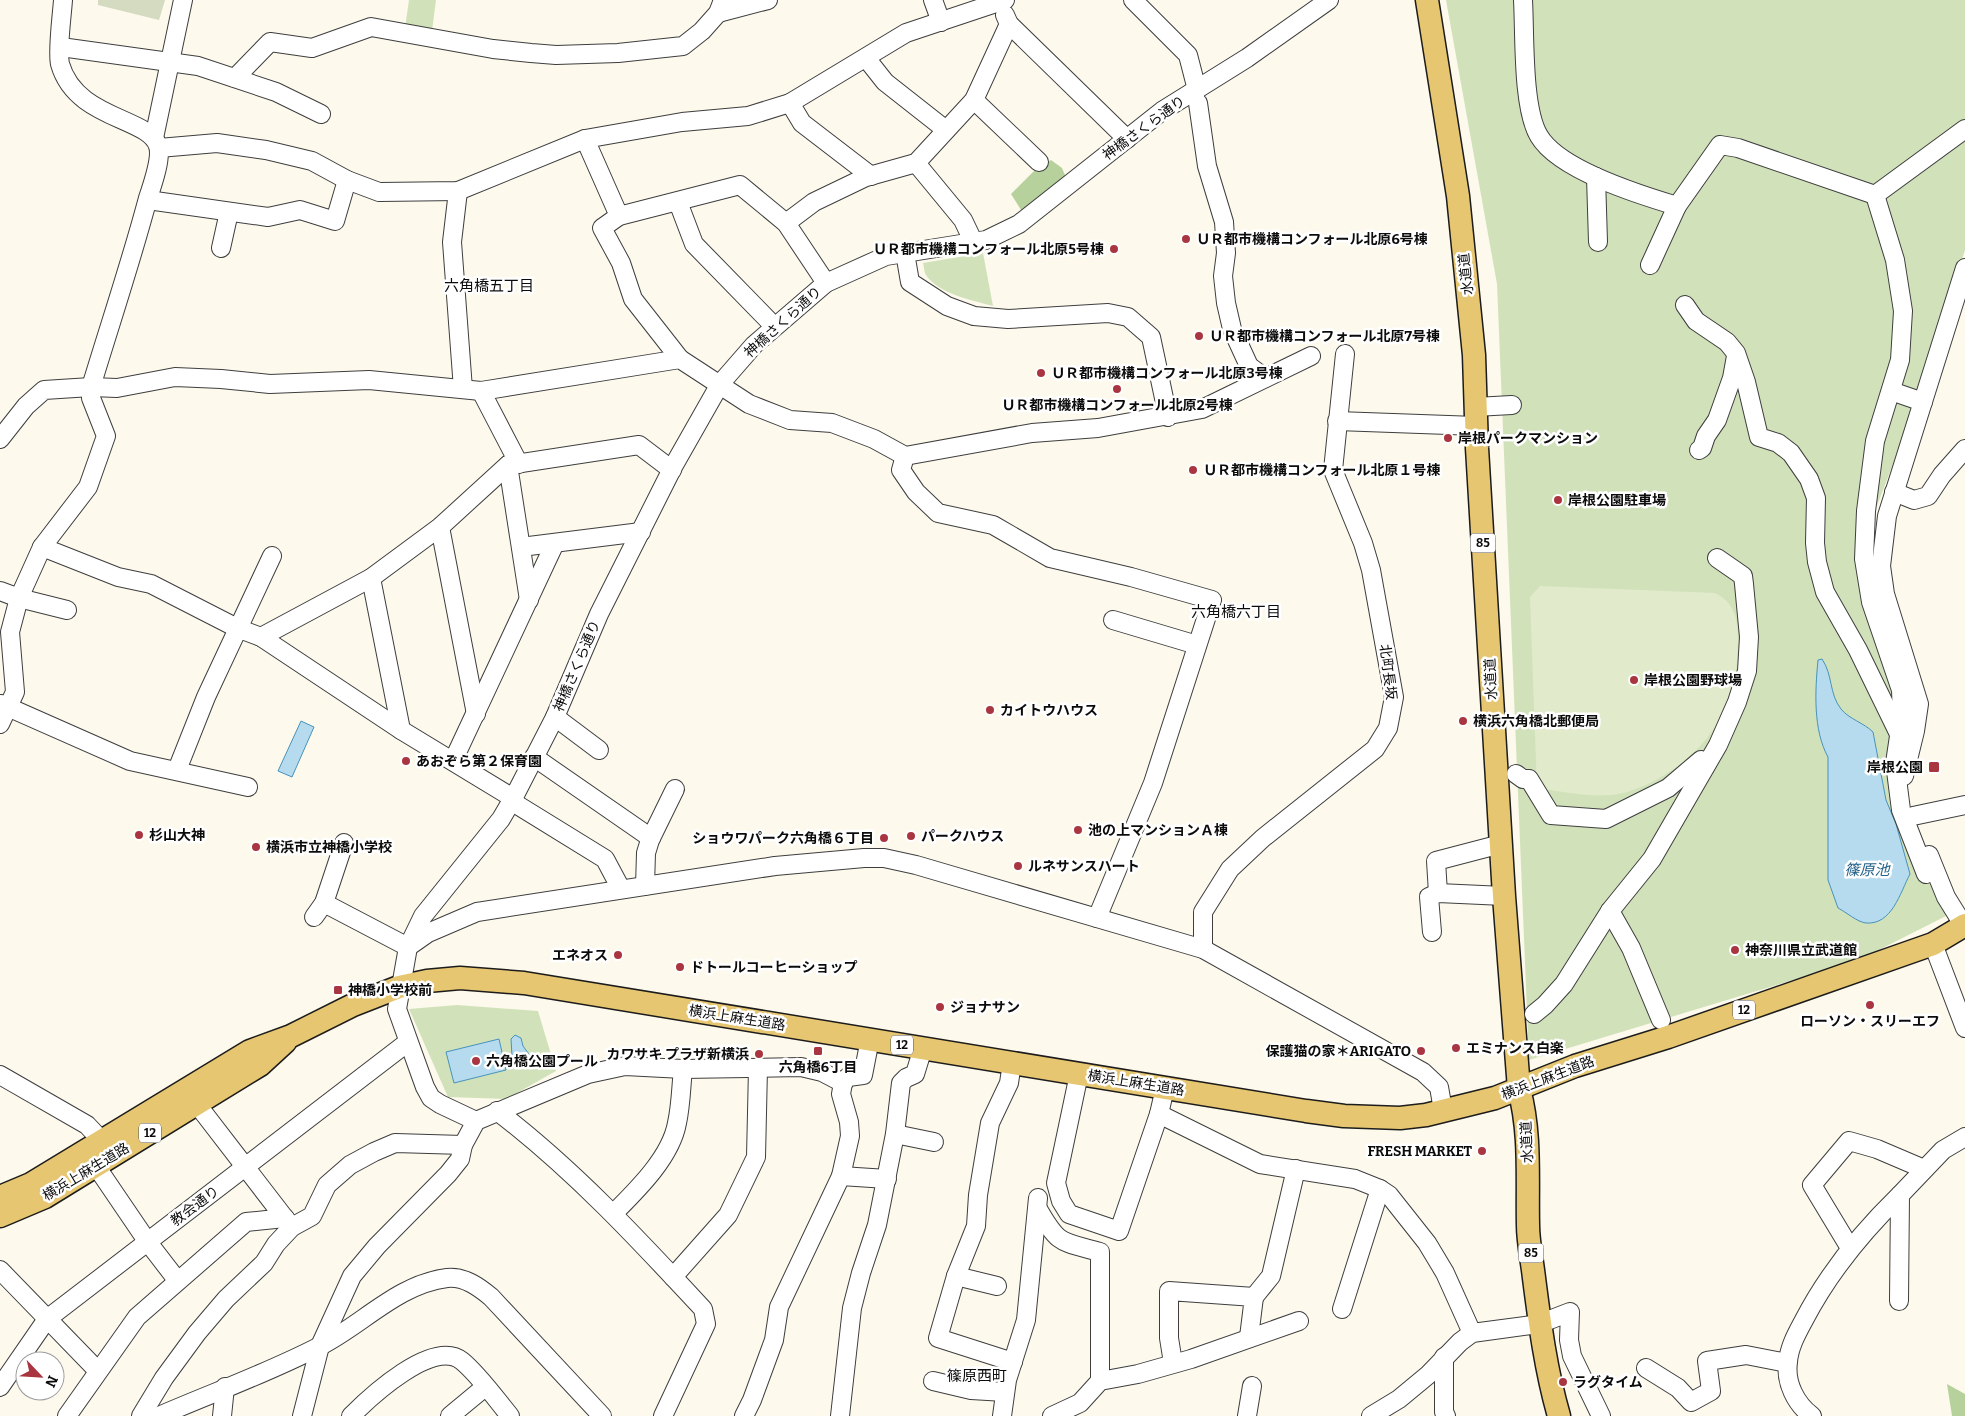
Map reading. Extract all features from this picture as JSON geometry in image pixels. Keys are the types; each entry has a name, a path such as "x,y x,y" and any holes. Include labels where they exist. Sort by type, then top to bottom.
{"main road":[{"name":"水道道","path":"1427,0 1458,196 1474,355 1504,896 1519,1089 1526,1116 1528,1148 1528,1226 1540,1324 1550,1385 1559,1416"},
{"name":"横浜上麻生道路","path":"0,1197 31,1184 250,1050 291,1036 353,1005 399,987 426,981 460,978 524,983 1344,1116 1400,1118 1494,1098 1575,1066 1677,1033 1933,944 1964,926"},
{"name":"横浜上麻生道路","path":"0,1216 46,1197 260,1065 291,1036"}],"street":[{"path":"63,0 60,63 73,89 82,100 156,143 218,143 266,150 312,161 347,180 379,192 458,191 585,139 682,122 748,116 790,103 906,33 999,3 1009,24 1127,139"},
{"path":"0,724 5,706 16,692 10,632 18,598 42,547 88,487 106,436 91,398 91,387 148,200 169,62 183,0"},
{"path":"234,78 270,42 312,48 371,27 493,49 556,55 618,53 683,46 702,31 721,6 768,0"},
{"path":"933,0 941,22"},
{"path":"1133,0 1188,55 1197,96 1207,166 1224,222 1226,253 1223,276 1226,303 1232,329 1249,366 1265,378"},
{"name":"神橋さくら通り","path":"476,1121 440,1104 432,1098 408,1042 397,1009 399,987 408,947 423,916 501,819 555,717 599,614 672,470 720,384 754,345 826,282 886,256 974,243 986,240 1019,224 1162,112 1197,96 1329,0"},
{"path":"1523,0 1529,104 1538,136 1549,149 1563,160 1596,177 1677,206"},
{"path":"786,223 814,202 872,176 916,163 974,100 1009,24"},
{"path":"61,47 198,66 276,92 321,114"},
{"path":"866,58 885,82 946,130"},
{"path":"974,100 1039,162"},
{"path":"790,103 802,123 872,176"},
{"path":"1875,194 1965,129"},
{"path":"585,139 619,216"},
{"path":"1650,265 1677,206 1720,145 1738,148 1875,194"},
{"path":"916,163 963,220 974,243"},
{"path":"1596,177 1598,242"},
{"path":"148,200 268,217 300,210 335,221 347,180"},
{"path":"826,282 786,223 740,185 619,216 602,228 621,263 633,299 680,359 749,404 790,420 832,423 874,439 905,456 1032,433 1098,428 1168,417 1208,407 1311,356"},
{"path":"458,191 452,242 472,390 514,465 521,547 529,601"},
{"path":"1875,194 1895,260 1903,311 1900,360 1875,441 1866,511 1864,559 1871,602 1901,690 1902,716 1895,763 1901,810 1926,874"},
{"path":"678,202 694,244 774,326"},
{"path":"221,248 228,212"},
{"path":"905,253 910,282 947,306 974,316 1006,319 1108,313 1128,317 1151,337 1168,417"},
{"path":"1964,926 1946,897 1914,816 1904,777 1918,720 1918,704 1885,594 1881,568 1887,516 1965,268"},
{"path":"1685,305 1696,321 1727,342 1736,353 1746,382 1759,438 1778,443 1791,454 1808,479 1816,498 1816,562 1825,592 1858,650 1899,734"},
{"path":"1698,450 1702,448 1706,436 1717,420 1732,378 1736,353"},
{"name":"北町長坂","path":"1203,949 1203,912 1230,869 1263,838 1375,749 1388,728 1394,697 1371,570 1363,543 1333,470 1345,354"},
{"path":"1,436 26,406 44,390 91,387 117,388 175,378 221,379 270,384 369,380 472,390 680,359"},
{"path":"1891,391 1923,402"},
{"path":"1337,421 1476,416 1512,405"},
{"path":"261,637 371,578 440,527 514,465 640,446 672,470"},
{"path":"1894,492 1914,500 1928,496 1942,474 1965,449"},
{"path":"905,456 901,470 916,492 938,513 993,525 1050,558 1131,577 1212,600 1153,783 1097,918"},
{"path":"440,527 476,714"},
{"path":"521,547 641,532"},
{"path":"453,762 555,543"},
{"path":"42,547 118,577 151,584 237,628 261,637 401,730 605,859 622,889"},
{"path":"177,770 197,718 237,628 272,556"},
{"path":"1534,1014 1564,984 1610,911 1652,859 1706,768 1737,702 1747,671 1749,637 1743,576 1717,558"},
{"path":"371,578 401,730"},
{"path":"0,591 18,598 67,610"},
{"path":"1113,620 1197,645"},
{"path":"5,706 130,761 248,787"},
{"path":"555,717 599,750"},
{"path":"534,757 651,838"},
{"path":"1516,774 1523,780 1529,779 1551,815 1606,819 1668,788 1701,760 1706,768"},
{"path":"645,886 646,853 651,838 676,789"},
{"path":"1914,816 1965,805"},
{"path":"344,843 319,910 408,947 428,933 477,912 824,860 884,858 916,865 1203,949 1423,1072 1438,1087 1443,1110"},
{"path":"1438,892 1436,861 1501,844"},
{"path":"1432,932 1429,897 1438,892 1504,896"},
{"path":"1610,911 1631,948 1661,1020"},
{"path":"1933,944 1965,1028"},
{"path":"744,1416 752,1400 774,1340 779,1307 841,1176 850,1136 849,1122 840,1094 843,1083 848,1077 863,1075 870,1039"},
{"name":"教会通り","path":"0,1387 47,1319 408,1042"},
{"path":"840,1416 852,1308 877,1225 895,1134 901,1083 906,1078 915,1074 923,1048"},
{"path":"1012,1063 1009,1083 990,1123 978,1195 976,1226 956,1276 938,1338 1013,1362"},
{"path":"302,1416 320,1346 352,1276 377,1246 448,1174 460,1159 463,1145 476,1121 588,1074 625,1066 683,1069 801,1066 822,1072 843,1083"},
{"path":"673,1277 728,1215 756,1157 758,1068"},
{"path":"614,1213 660,1163 677,1125 683,1069"},
{"path":"1079,1074 1056,1183 1061,1201 1069,1214 1118,1231 1160,1114 1165,1088"},
{"path":"0,1076 87,1125 102,1141"},
{"path":"196,1104 288,1223"},
{"path":"497,1111 531,1137 614,1213 703,1309 706,1324 663,1416"},
{"path":"1160,1114 1260,1164 1355,1179 1389,1190 1441,1266 1472,1333"},
{"path":"895,1134 934,1142"},
{"path":"1812,1416 1804,1410 1795,1397 1789,1381 1787,1363 1793,1341 1812,1304 1850,1248 1943,1150 1965,1137"},
{"path":"1850,1248 1812,1185 1849,1141 1877,1149 1924,1169"},
{"path":"67,1416 137,1316 246,1222 288,1223 312,1216 328,1185 350,1165 396,1143 463,1145"},
{"path":"96,1166 147,1241 177,1280"},
{"path":"1249,1337 1254,1297 1271,1276 1296,1169"},
{"path":"841,1176 887,1179"},
{"path":"1342,1309 1389,1190"},
{"path":"1899,1301 1900,1195"},
{"path":"1002,1416 1005,1392 1026,1320 1038,1203 1049,1230 1059,1241 1100,1252 1100,1381"},
{"path":"141,1416 164,1378 197,1333 226,1299 264,1263 288,1223"},
{"path":"0,1270 98,1371"},
{"path":"956,1276 997,1286"},
{"path":"159,1416 320,1346 390,1300 422,1285 447,1278 471,1283 491,1297 602,1416"},
{"path":"1173,1363 1169,1338 1169,1291 1254,1297"},
{"path":"1371,1416 1399,1399 1428,1376 1444,1357 1472,1333 1540,1324 1570,1312 1569,1340 1572,1356 1601,1416"},
{"path":"1052,1416 1080,1403 1100,1381 1138,1374 1191,1359 1249,1337 1299,1321"},
{"path":"351,1416 407,1370 437,1356 444,1355 461,1361 510,1416"},
{"path":"1646,1368 1678,1388 1691,1402 1711,1391 1707,1361 1746,1355 1787,1363"},
{"path":"1444,1357 1444,1412 1446,1416"},
{"path":"933,1381 971,1390 1005,1392"},
{"path":"1247,1416 1252,1386"},
{"path":"222,1416 226,1387"},
{"path":"450,1416 485,1387"}],"green space":[{"path":"98,0 165,0 159,20 98,5"},
{"path":"409,0 436,0 432,31 405,28"},
{"name":"岸根公園","path":"1446,0 1965,0 1965,250 1918,399 1875,511 1868,562 1911,697 1905,806 1946,916 1859,960 1529,1060 1497,284"},
{"path":"1051,160 1062,168 1067,180 1023,213 1011,194 1033,172"},
{"path":"983,253 993,306 966,299 938,287 926,275 923,263"},
{"name":"岸根公園野球場","path":"1540,586 1715,593 1727,602 1734,613 1737,626 1737,661 1733,688 1715,727 1691,755 1661,777 1627,792 1594,795 1537,788 1530,597"},
{"path":"457,1005 538,1011 556,1071 506,1099 448,1097 409,1009"},
{"path":"1947,1384 1965,1394 1965,1416 1952,1416"}],"water":[{"name":"篠原池","path":"1822,659 1828,671 1837,703 1841,709 1848,716 1873,732 1886,800 1896,824 1910,874 1899,898 1889,913 1875,922 1866,923 1855,919 1838,908 1828,880 1828,757 1820,735 1816,710 1818,660"},
{"path":"301,721 314,727 292,777 278,771"},
{"path":"515,1035 521,1038 523,1046 531,1057 528,1065 517,1065 512,1056 511,1039"},
{"name":"六角橋公園プール","path":"499,1039 506,1070 454,1083 446,1052"}],"place":[{"name":"ＵＲ都市機構コンフォール北原6号棟","path":"1186,239"},
{"name":"ＵＲ都市機構コンフォール北原5号棟","path":"1114,249"},
{"name":"ＵＲ都市機構コンフォール北原7号棟","path":"1199,336"},
{"name":"ＵＲ都市機構コンフォール北原3号棟","path":"1041,373"},
{"name":"ＵＲ都市機構コンフォール北原2号棟","path":"1117,389"},
{"name":"岸根パークマンション","path":"1448,438"},
{"name":"ＵＲ都市機構コンフォール北原１号棟","path":"1193,470"},
{"name":"岸根公園駐車場","path":"1558,500"},
{"name":"岸根公園野球場","path":"1634,680"},
{"name":"カイトウハウス","path":"990,710"},
{"name":"横浜六角橋北郵便局","path":"1463,721"},
{"name":"あおぞら第２保育園","path":"406,761"},
{"name":"岸根公園","path":"1934,767"},
{"name":"池の上マンションＡ棟","path":"1078,830"},
{"name":"杉山大神","path":"139,835"},
{"name":"パークハウス","path":"911,836"},
{"name":"ショウワパーク六角橋６丁目","path":"884,838"},
{"name":"横浜市立神橋小学校","path":"256,847"},
{"name":"ルネサンスハート","path":"1018,866"},
{"name":"神奈川県立武道館","path":"1735,950"},
{"name":"エネオス","path":"618,955"},
{"name":"ドトールコーヒーショップ","path":"680,967"},
{"name":"神橋小学校前","path":"338,990"},
{"name":"ローソン・スリーエフ","path":"1870,1005"},
{"name":"ジョナサン","path":"940,1007"},
{"name":"エミナンス白楽","path":"1456,1048"},
{"name":"六角橋6丁目","path":"818,1051"},
{"name":"保護猫の家＊ARIGATO","path":"1421,1051"},
{"name":"カワサキ プラザ新横浜","path":"759,1054"},
{"name":"六角橋公園プール","path":"476,1061"},
{"name":"FRESH MARKET","path":"1482,1151"},
{"name":"ラグタイム","path":"1563,1382"}],"district":[{"name":"六角橋五丁目","path":"489,286"},
{"name":"六角橋六丁目","path":"1236,612"},
{"name":"篠原西町","path":"977,1376"}]}
